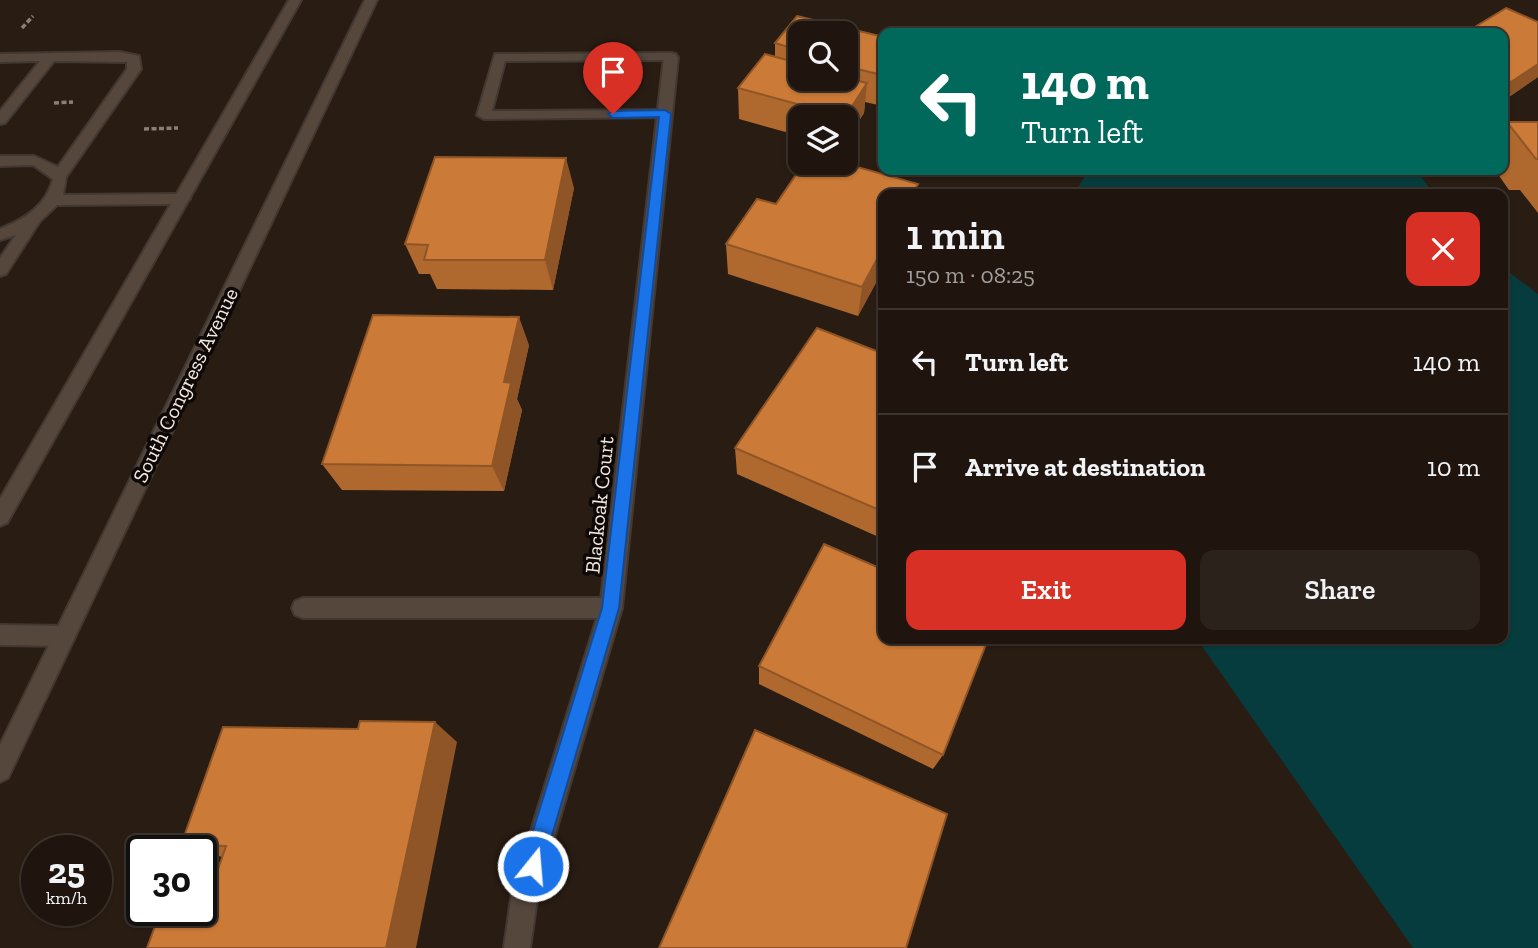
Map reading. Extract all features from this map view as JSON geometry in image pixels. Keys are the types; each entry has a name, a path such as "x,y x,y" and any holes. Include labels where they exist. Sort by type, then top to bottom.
{"main road":[{"path":"0,517 295,0"},
{"name":"South Congress Avenue","path":"0,770 371,0"},
{"path":"0,58 120,56 134,59 134,69 59,177"},
{"path":"0,120 50,57"},
{"name":"Blackoak Court","path":"517,948 525,891 611,608 665,114 671,57 500,57 484,115 665,114"},
{"path":"0,161 29,159 45,163 59,177 59,189 54,200 39,214 0,270"},
{"path":"54,200 182,199"},
{"path":"0,235 39,214"},
{"path":"303,608 611,608"},
{"path":"0,635 64,636"}],"path":[{"path":"17,34 33,16"},
{"path":"49,103 76,102"},
{"path":"144,129 178,128"}],"water":[{"path":"1086,175 1420,175 1430,189 1077,189"},
{"path":"1508,272 1538,294 1538,948 1413,948 1200,644 1508,644"}],"building":[{"path":"1506,8 1538,22 1538,64 1511,82 1508,80 1508,28 1473,28"},
{"path":"797,16 818,21 793,21"},
{"path":"788,27 788,47 775,43"},
{"path":"858,31 878,36 878,74 858,69"},
{"path":"765,54 787,60 788,91 858,91 858,81 867,83 853,105 801,105 738,88"},
{"path":"1508,122 1538,122 1536,159 1508,123"},
{"path":"435,157 566,158 545,260 424,260 428,245 405,244"},
{"path":"858,167 918,184 915,189 878,189 878,257 862,287 726,244 757,199 776,204 796,175 858,175"},
{"path":"373,315 519,317 504,382 511,383 492,466 322,464"},
{"path":"817,328 878,352 878,509 735,448"},
{"path":"824,544 878,567 878,644 986,644 943,755 759,666"},
{"path":"360,721 435,722 386,948 147,948 155,926 217,926 217,872 226,846 217,846 217,835 185,835 223,727 358,729"},
{"path":"755,730 947,814 906,948 659,948"}],"route":[{"path":"533,866 611,608 665,114 613,114"}]}
